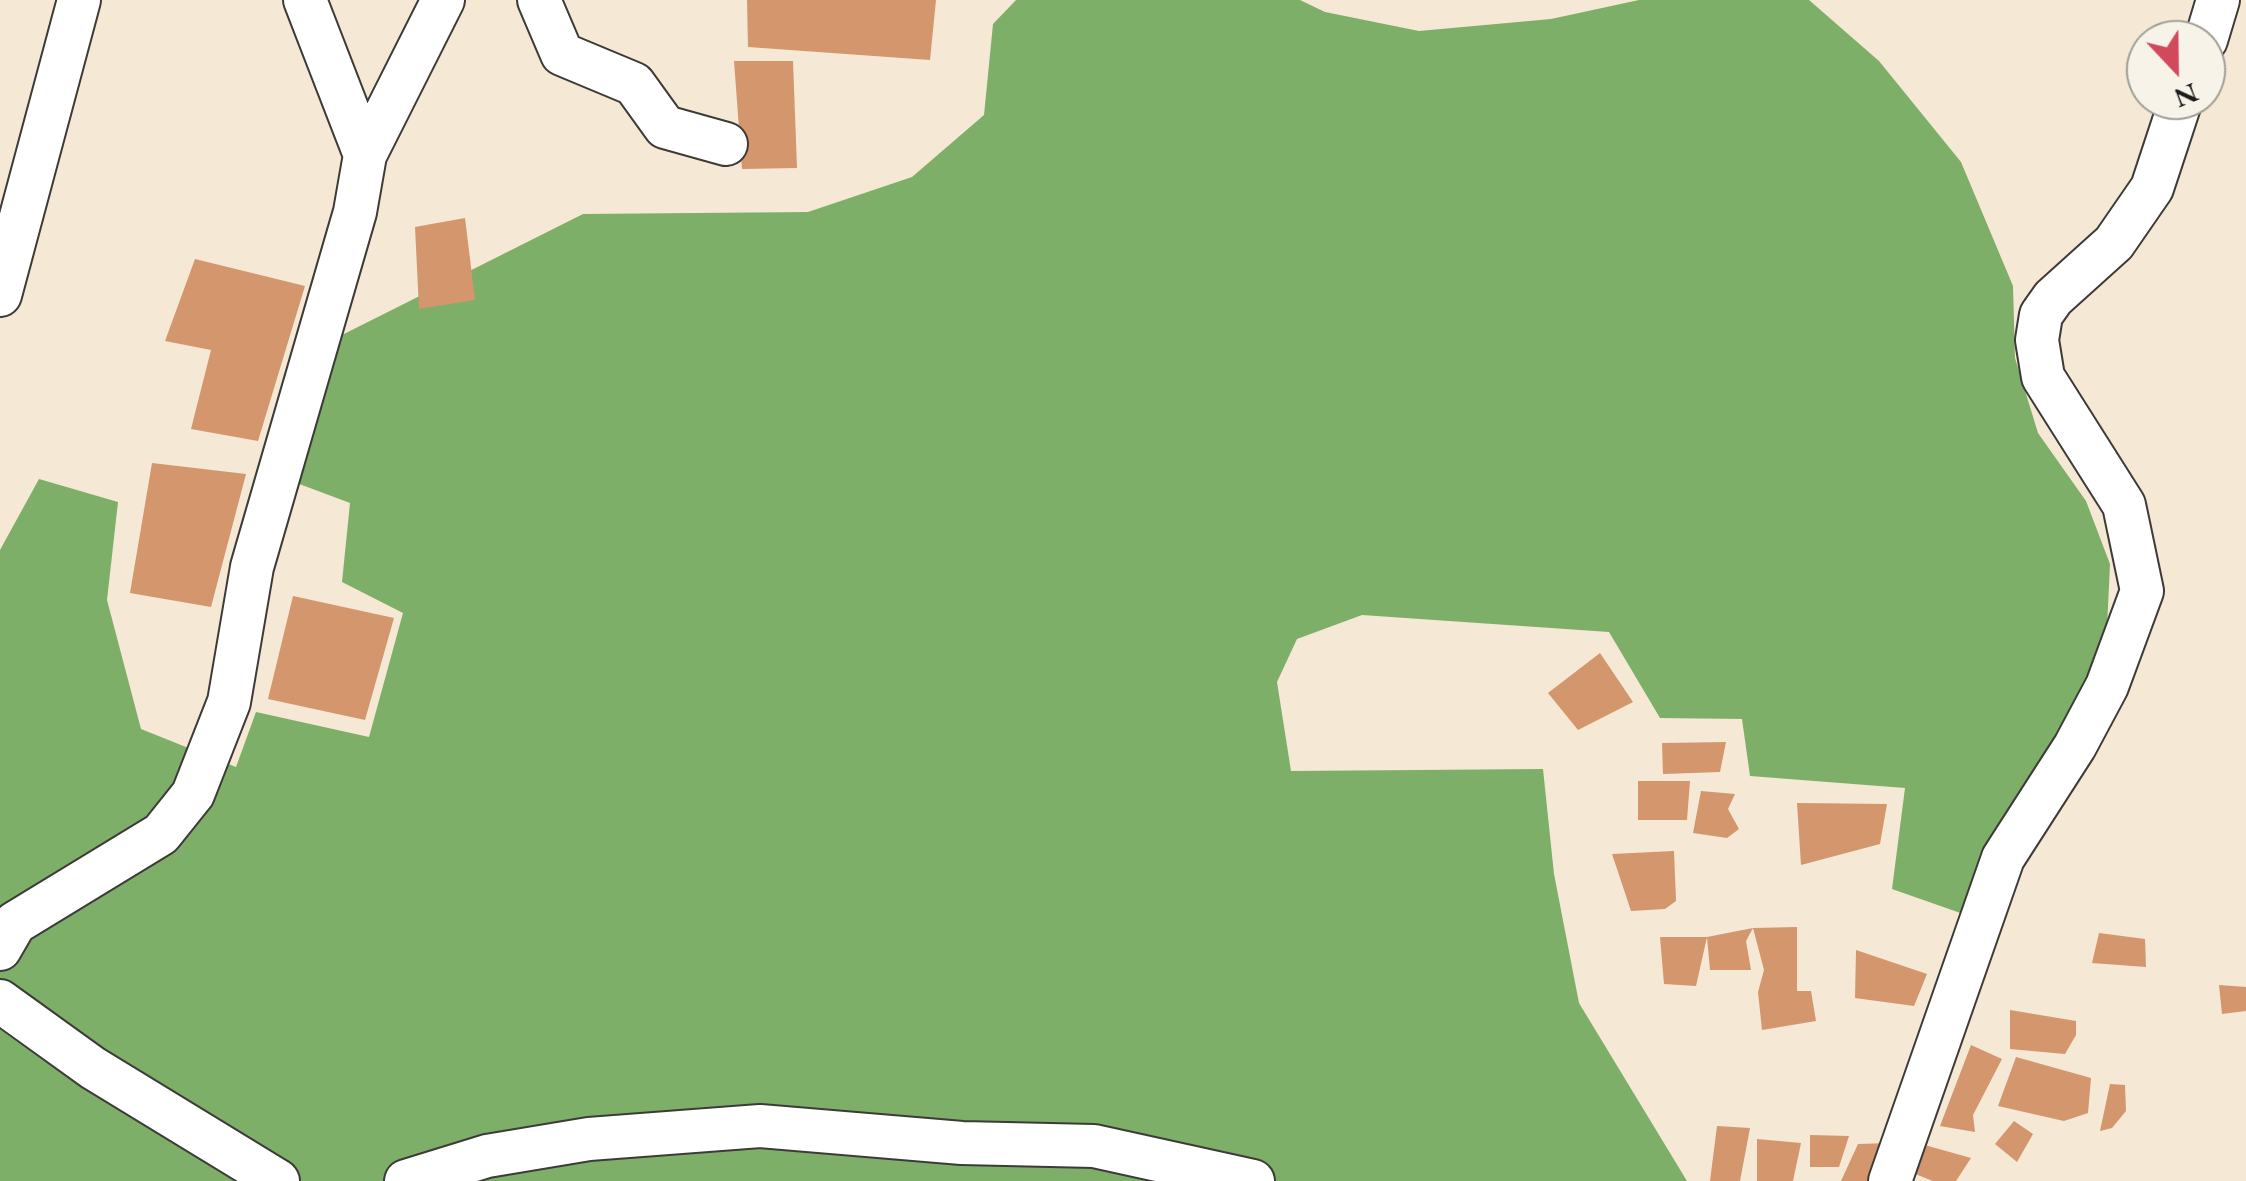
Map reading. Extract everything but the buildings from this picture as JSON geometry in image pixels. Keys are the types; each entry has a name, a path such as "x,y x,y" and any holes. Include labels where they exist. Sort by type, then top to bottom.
{"street":[{"path":"0,295 79,0"},
{"path":"305,0 365,155"},
{"path":"0,949 15,923 161,834 193,794 229,702 252,566 355,212 365,155 443,0"},
{"path":"539,0 562,54 634,84 664,127 726,144"},
{"path":"1890,1181 2002,858 2075,746 2107,686 2142,592 2124,505 2043,377 2037,340 2041,315 2053,298 2114,243 2152,188 2174,120"},
{"path":"0,1001 93,1068 278,1181"},
{"path":"406,1181 487,1156 589,1139 760,1126 962,1143 1094,1146 1252,1181"}],"green space":[{"path":"1016,0 1300,0 1325,12 1419,31 1551,19 1639,0 1809,0 1879,61 1961,162 2013,286 2015,358 2038,433 2086,501 2110,564 2107,628 2079,705 1969,916 1892,889 1905,788 1750,776 1742,719 1660,718 1609,632 1362,615 1297,639 1277,682 1291,771 1543,769 1554,874 1579,1003 1687,1181 0,1181 0,550 39,479 118,502 107,600 141,729 236,767 256,712 369,737 403,613 342,582 350,503 294,482 330,341 583,214 808,212 912,177 984,115 993,24"}]}
